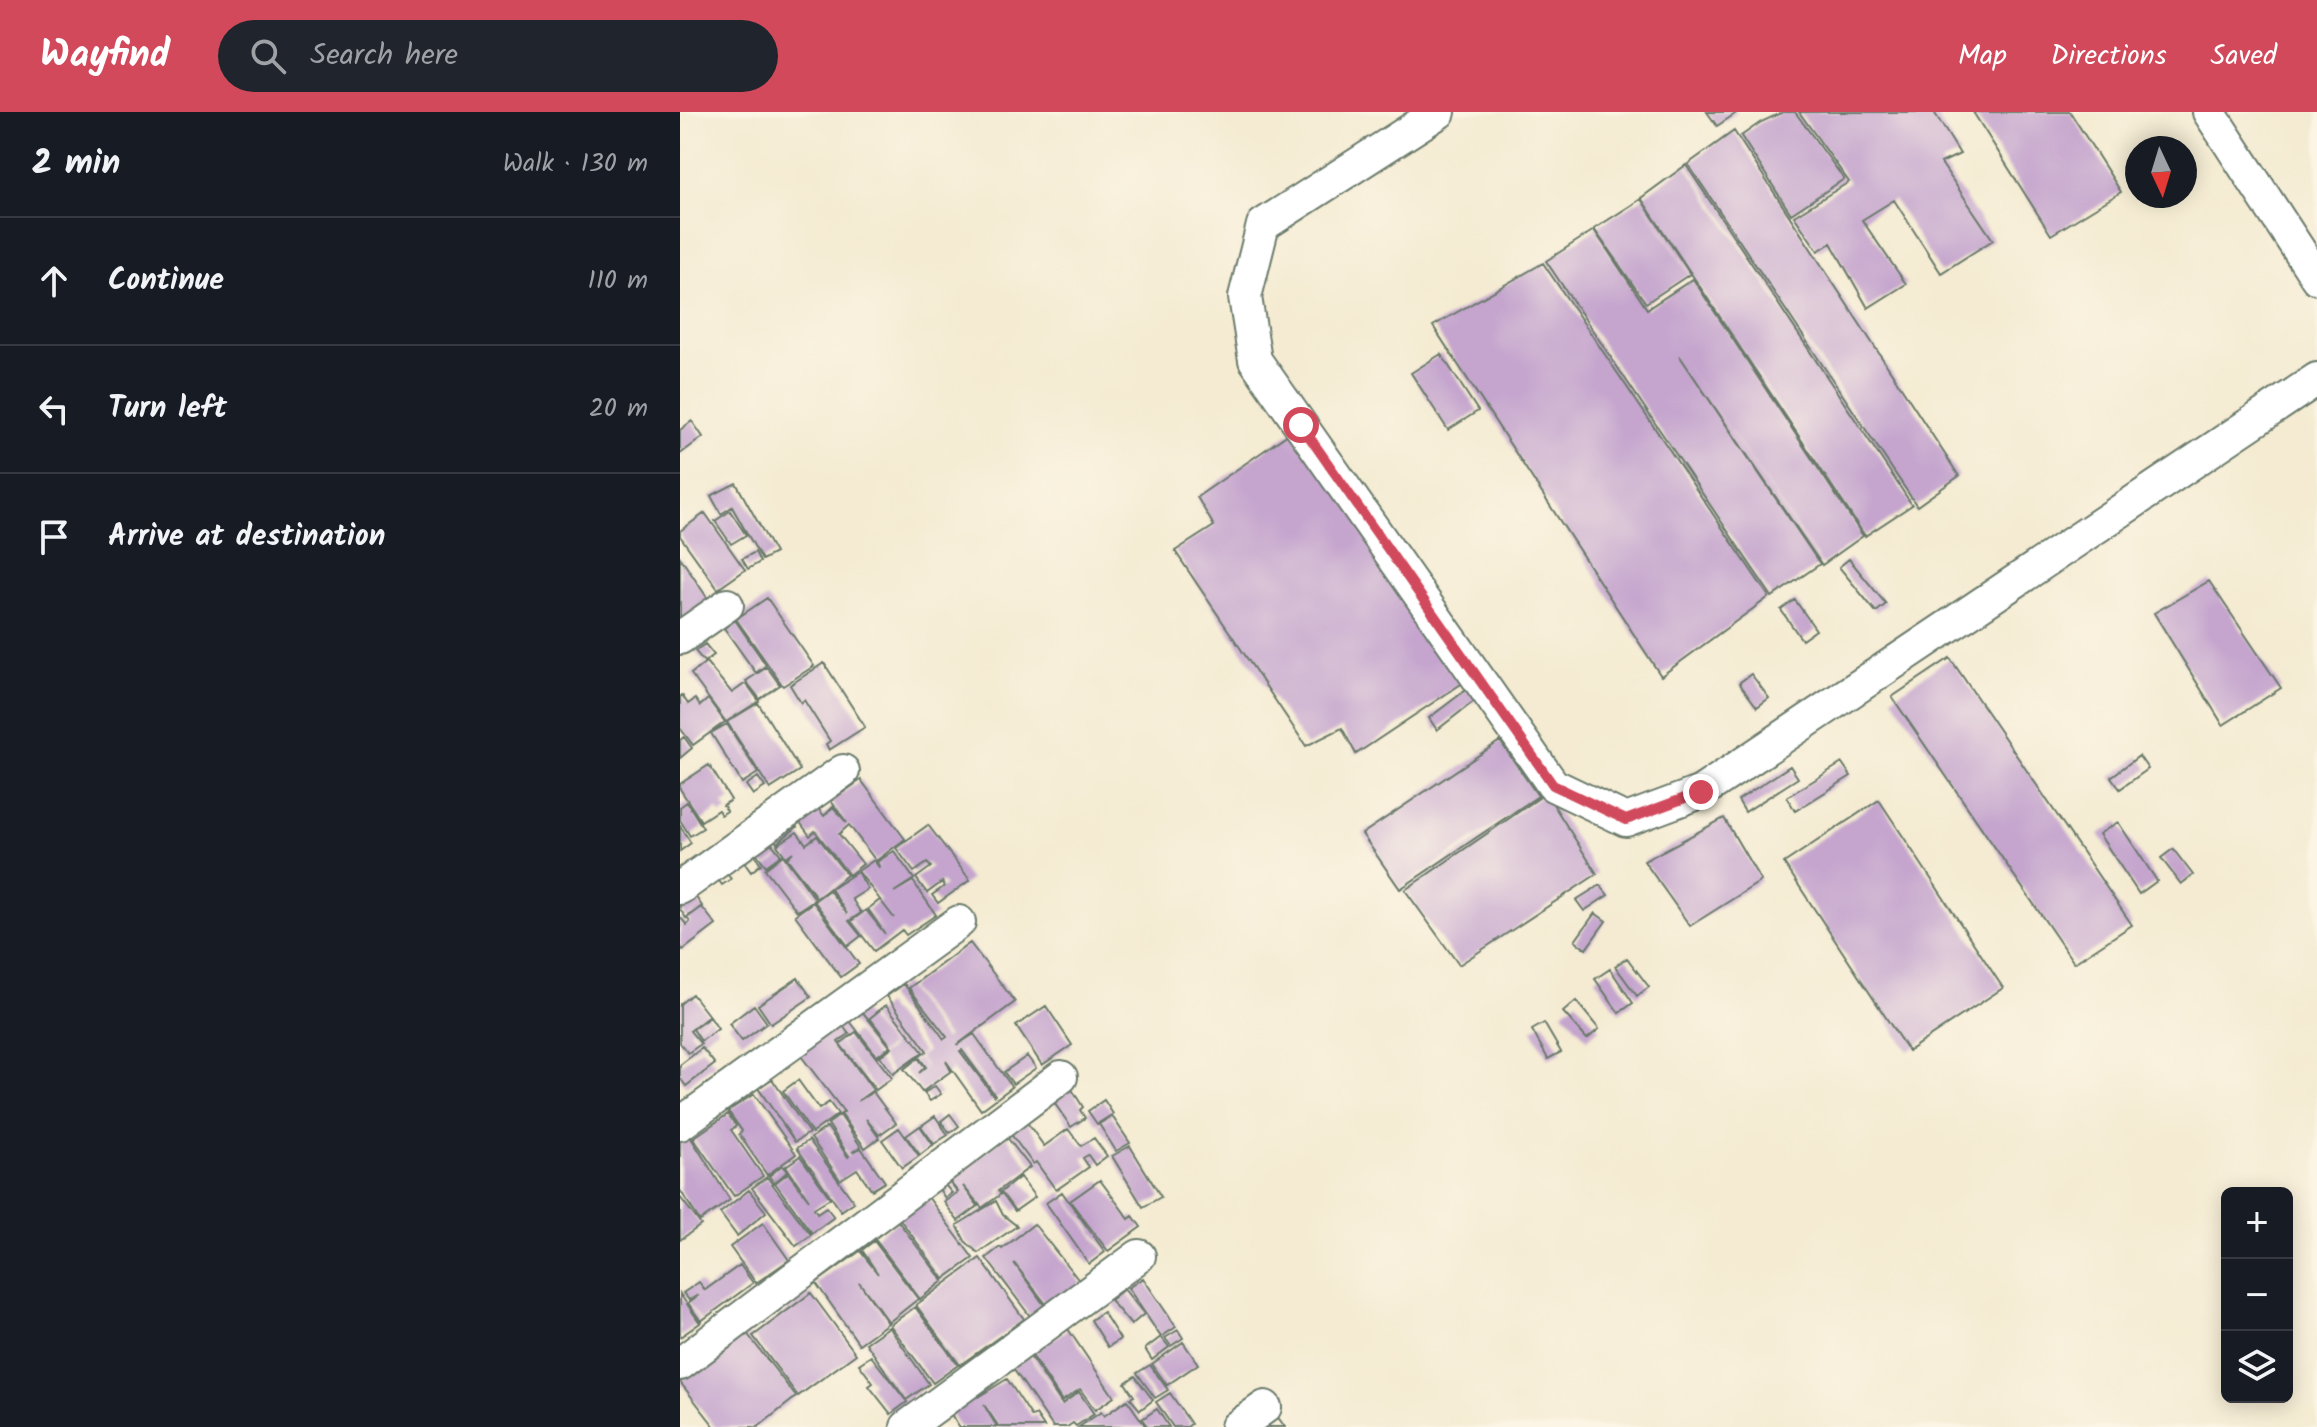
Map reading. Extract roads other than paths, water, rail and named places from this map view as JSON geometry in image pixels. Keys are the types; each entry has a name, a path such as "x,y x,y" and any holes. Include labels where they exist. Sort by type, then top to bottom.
{"street":[{"path":"1439,112 1263,225 1245,297 1255,360 1553,785 1626,820 1701,792 2317,379"},
{"path":"2209,112 2317,278"},
{"path":"680,638 727,605"},
{"path":"680,888 843,771"},
{"path":"680,1124 959,922"},
{"path":"680,1364 1061,1077"},
{"path":"907,1427 1139,1256"},
{"path":"1237,1427 1265,1407"}]}
